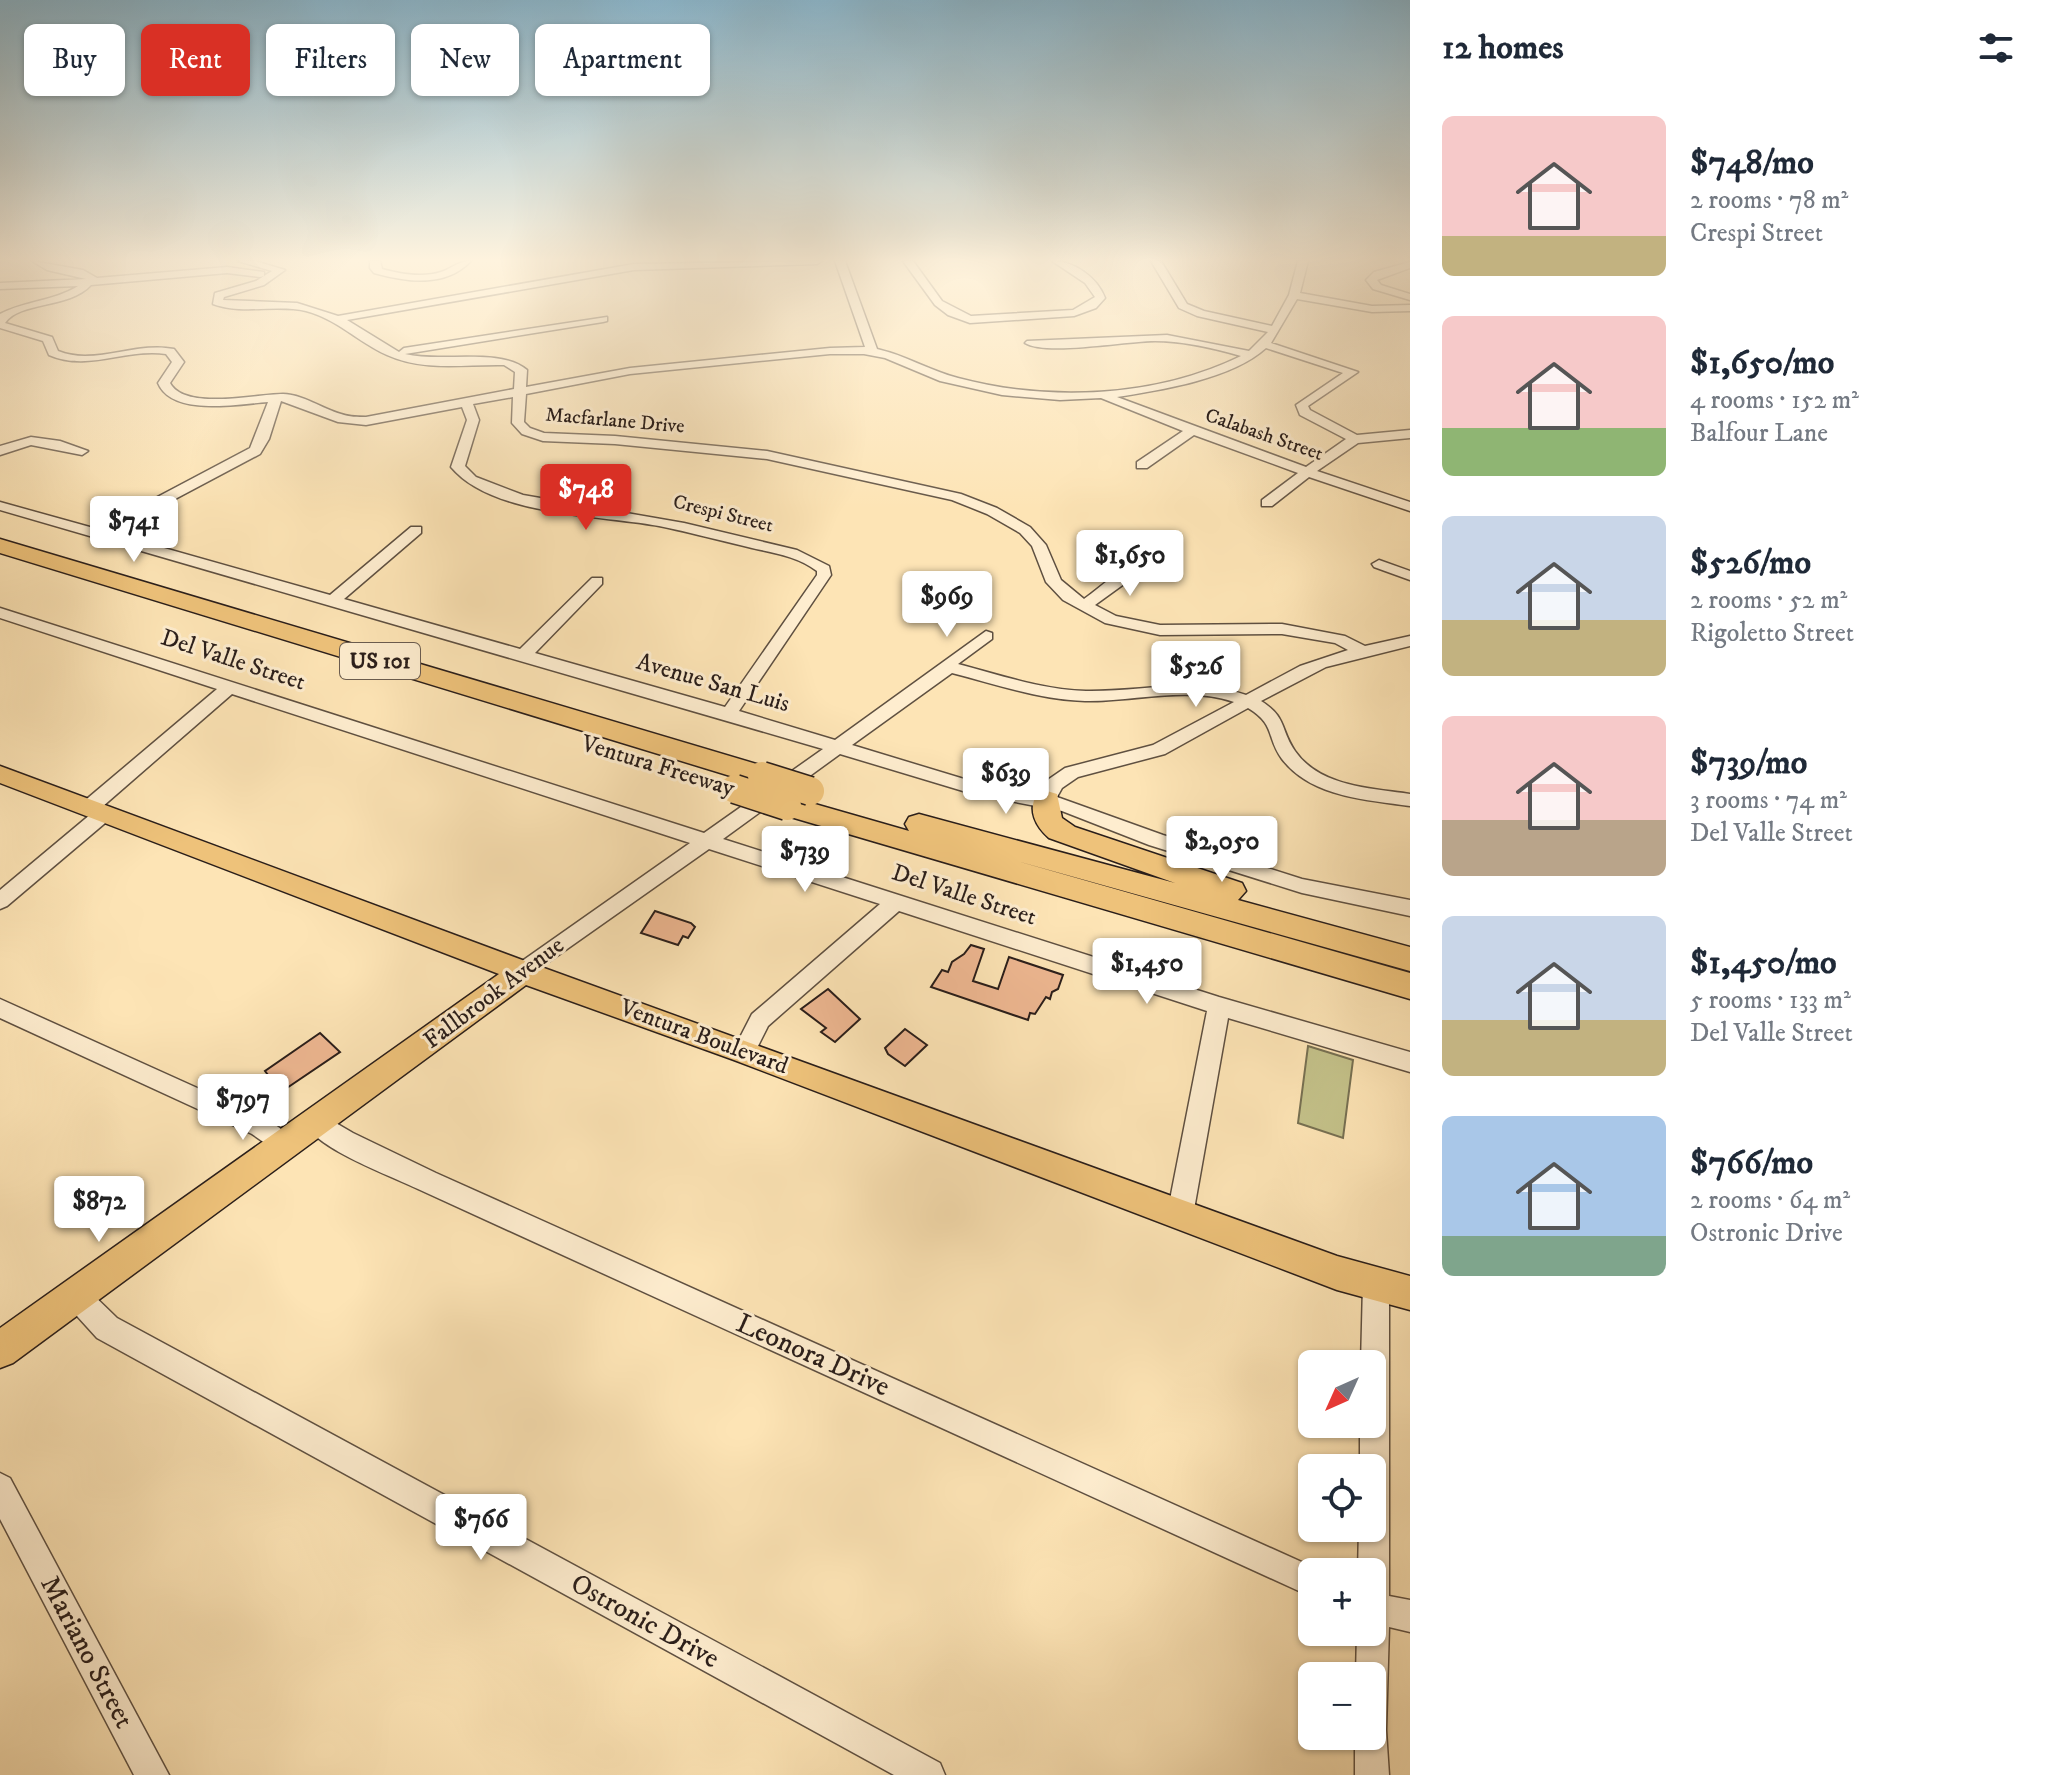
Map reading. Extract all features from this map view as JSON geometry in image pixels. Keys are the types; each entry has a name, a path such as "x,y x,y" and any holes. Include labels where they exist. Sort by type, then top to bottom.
{"highway":[{"name":"Ventura Freeway","path":"0,546 760,775 799,798"},
{"name":"Ventura Freeway","path":"0,563 735,789 799,798 1406,967"},
{"path":"1047,801 1047,819 1053,828 1065,834 1340,927 1406,967"}],"main road":[{"name":"Ventura Boulevard","path":"0,774 1180,1215 1376,1285 1410,1293"},
{"name":"Fallbrook Avenue","path":"0,1350 523,972"}],"street":[{"path":"50,344 53,353 63,358 151,348 170,351 178,362 164,383 167,390 194,402 286,397 342,419 366,421 654,368 830,351 888,354 938,377 1040,401 1106,397 1167,386 1227,367 1264,344 1352,372 1302,405 1311,418 1355,439"},
{"name":"Macfarlane Drive","path":"377,344 392,353 438,362 506,362 521,370 518,423 526,431 543,437 615,440 767,455 968,502 1025,530 1039,545 1054,582 1083,607 1136,626 1160,630 1282,629 1339,639 1363,651"},
{"path":"392,353 449,344"},
{"path":"869,344 872,351"},
{"path":"1042,344 1087,344"},
{"path":"1214,344 1250,355"},
{"name":"Calabash Street","path":"1106,397 1192,431 1410,507"},
{"path":"98,534 255,451 263,442 269,409 276,399"},
{"name":"Crespi Street","path":"466,402 473,420 458,467 464,478 481,487 588,513 658,521 793,552 824,569 824,575 729,714"},
{"path":"1142,465 1192,431"},
{"path":"1267,503 1355,439 1410,434"},
{"path":"0,451 26,440 41,439 82,451"},
{"name":"Avenue San Luis","path":"0,506 729,714 973,788 1047,801 1089,813 1156,840 1302,886 1362,901 1410,908"},
{"path":"332,601 416,530"},
{"path":"1083,607 1137,568 1157,558"},
{"path":"1379,564 1410,576"},
{"path":"523,656 597,581"},
{"name":"Del Valle Street","path":"0,613 1219,1006 1410,1062"},
{"name":"Fallbrook Avenue","path":"523,972 949,667 952,661 986,636"},
{"path":"1047,801 1049,790 1068,774 1153,754 1324,661 1410,641"},
{"path":"949,667 1068,695 1201,689 1247,701 1270,714 1286,752 1299,767 1345,790 1410,800"},
{"path":"0,901 230,687"},
{"path":"744,1051 760,1020 897,901"},
{"path":"1180,1215 1219,1006"},
{"path":"0,1008 260,1127 285,1146"},
{"name":"Leonora Drive","path":"317,1123 344,1141 427,1181 1298,1575"},
{"path":"1373,1558 1376,1285"},
{"name":"Ostronic Drive","path":"76,1296 107,1328 928,1775"},
{"name":"Mariano Street","path":"0,1488 152,1775"},
{"path":"1386,1611 1410,1616"},
{"path":"1372,1750 1372,1775"}],"shaded area":[{"path":"1308,1046 1353,1060 1343,1138 1298,1123"}],"building":[{"path":"655,911 695,927 688,938 683,936 678,945 641,933"},
{"path":"971,945 984,949 973,981 998,989 1009,957 1063,975 1058,989 1052,992 1050,999 1046,997 1035,1014 1030,1013 1028,1020 931,987 942,970 948,972 952,962"},
{"path":"828,989 860,1019 835,1042 821,1032 826,1028 801,1009"},
{"path":"905,1029 927,1045 905,1066 888,1054 885,1048"},
{"path":"320,1033 340,1052 281,1092 265,1071"}]}
